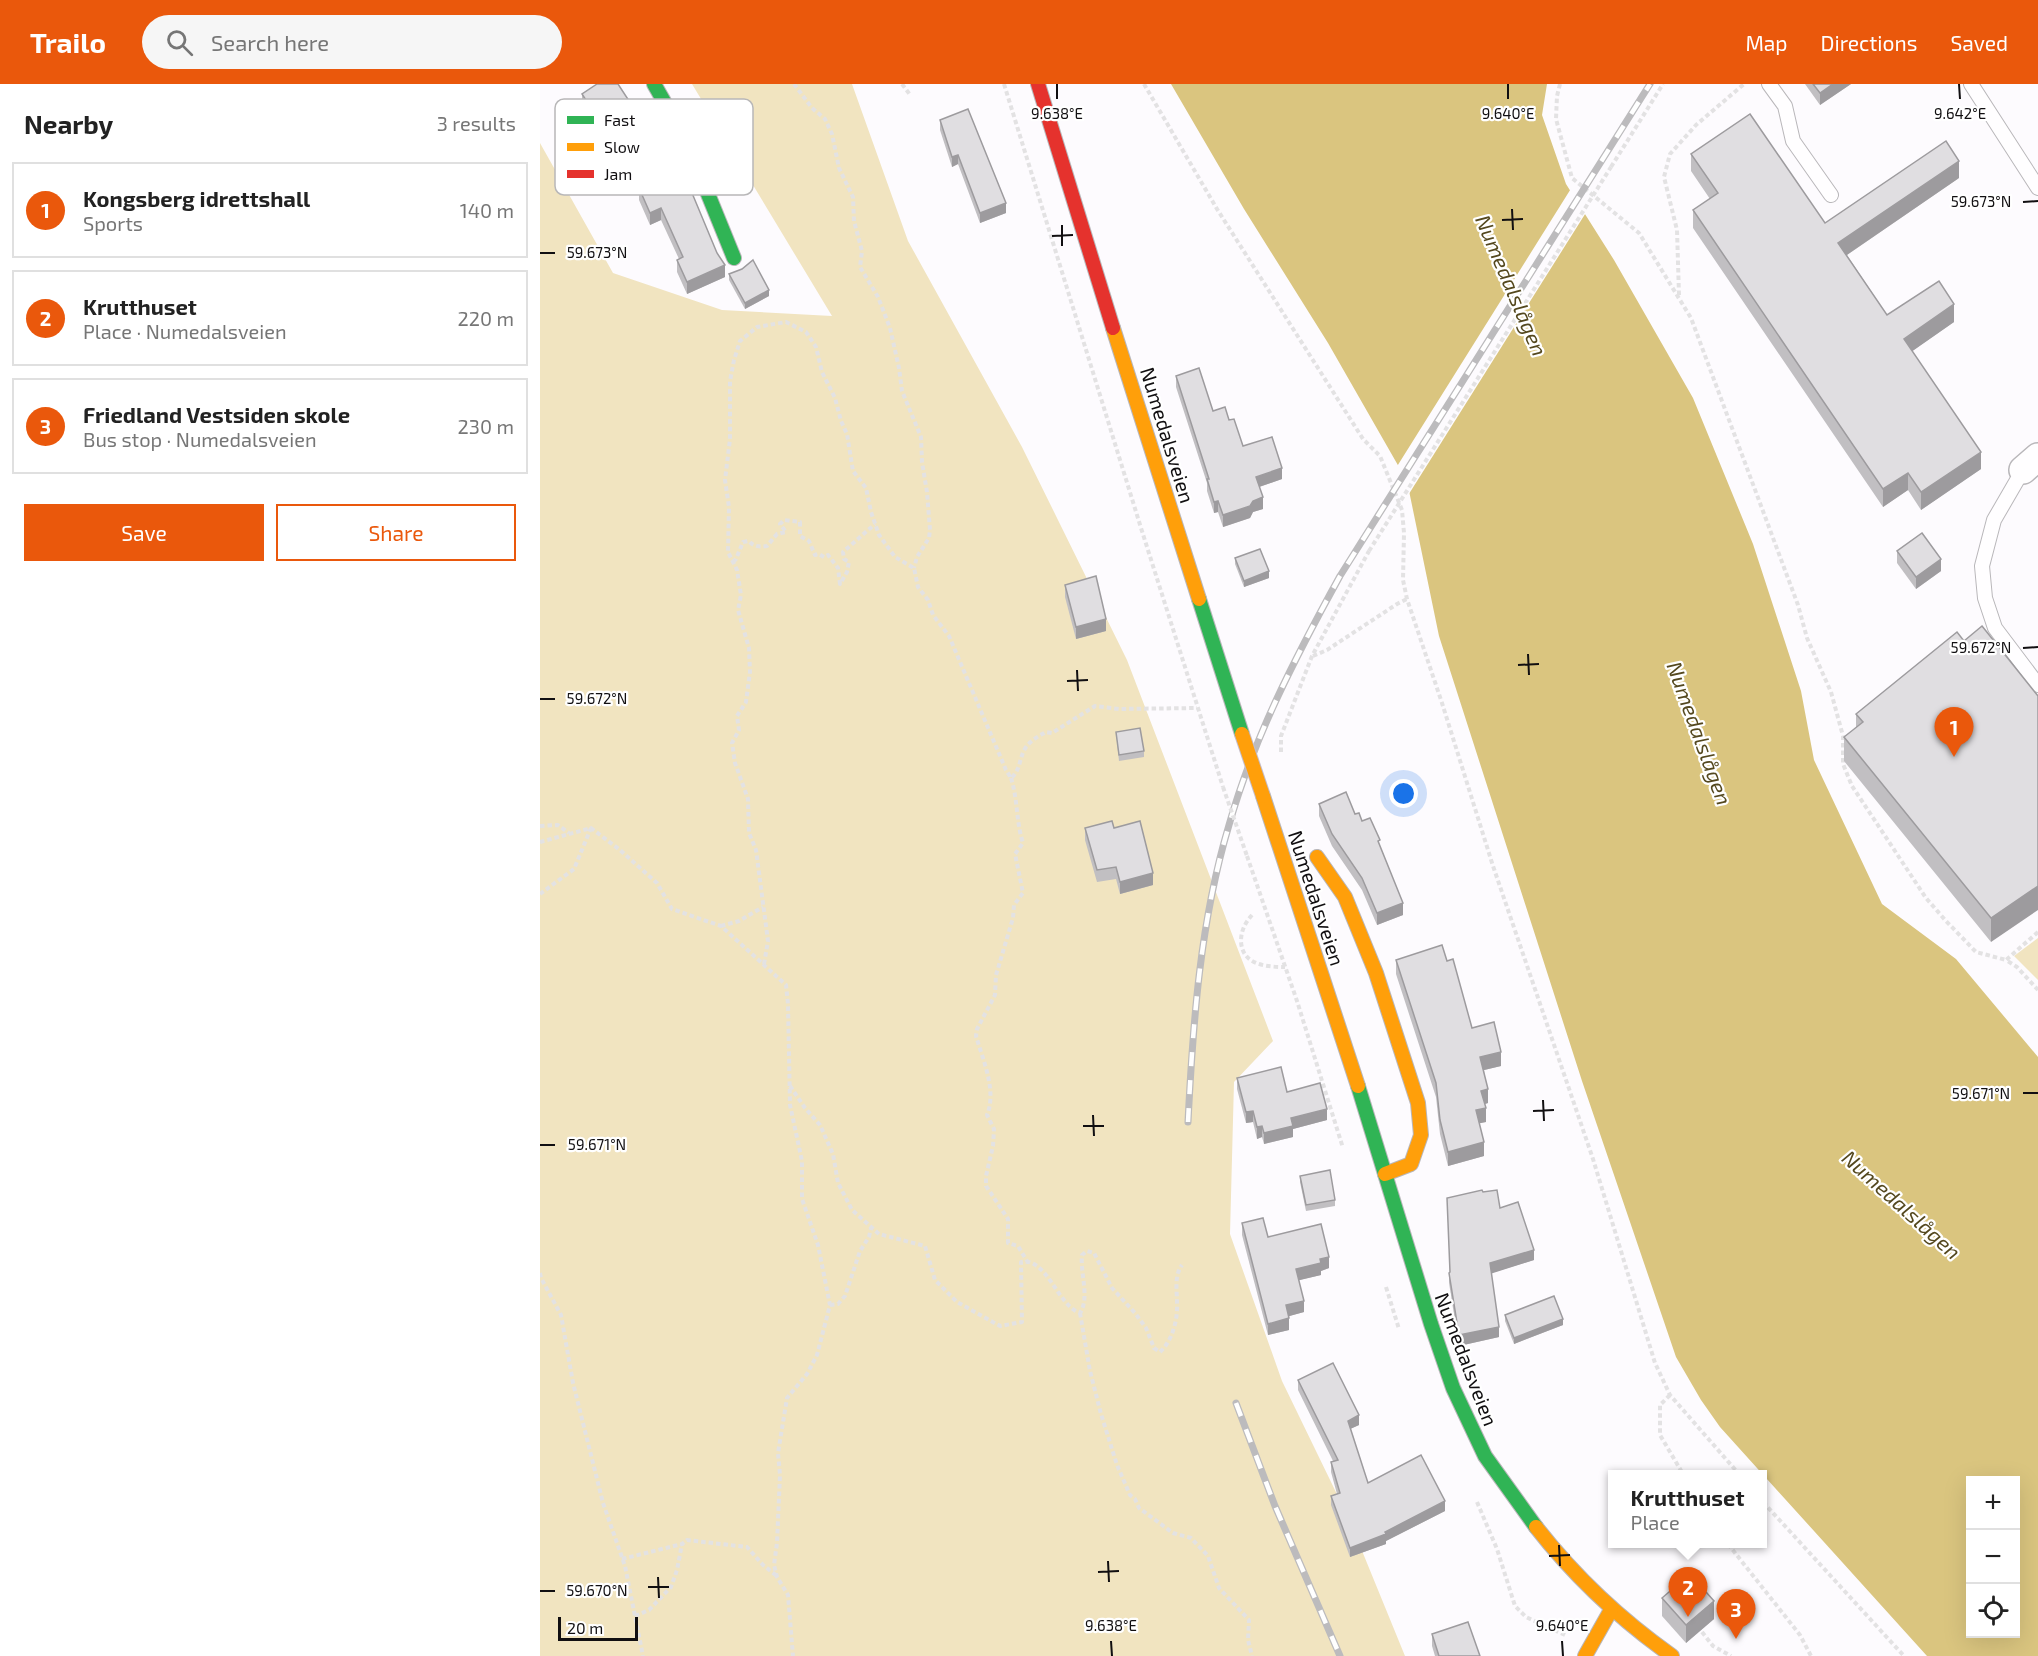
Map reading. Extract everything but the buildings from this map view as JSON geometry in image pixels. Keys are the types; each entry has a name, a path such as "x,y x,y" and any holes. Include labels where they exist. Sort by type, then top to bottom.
{"main road":[{"path":"654,84 663,99"},
{"name":"Numedalsveien","path":"1038,84 1136,403 1361,1096 1447,1372 1482,1451 1545,1540 1611,1610 1672,1656"},
{"path":"708,195 734,258"},
{"path":"1317,857 1345,897 1376,973 1418,1103 1421,1135 1411,1164 1385,1174"},
{"path":"1585,1656 1611,1610"}],"lane":[{"path":"1769,84 1785,106 1793,141 1831,195"},
{"path":"1971,84 2038,188"},
{"path":"2030,464 1994,520 1982,566 1985,598 1995,628 2038,685"}],"path":[{"path":"794,84 812,108 825,119 832,134 839,168 853,197 854,221 862,251 860,267 878,297 890,328 902,392 921,437 930,530 914,568 918,587 928,600 933,615 949,636 1016,793 1018,827 1023,843 1015,854 1023,893 1014,905 1013,918 996,975 995,995 976,1036 988,1082 991,1106 987,1115 994,1129 986,1186 1008,1220 1008,1243 1018,1246 1027,1261 1038,1266 1065,1303 1073,1311 1080,1313"},
{"path":"902,84 911,96"},
{"path":"1004,84 1197,708 1285,967 1270,967 1249,960 1242,949 1241,934 1246,921 1252,915"},
{"path":"1144,84 1281,310 1363,439 1380,456 1402,510 1403,580 1407,600 1493,866 1593,1159 1654,1363 1670,1395 1736,1470"},
{"path":"1560,84 1556,119 1572,178 1639,233 1691,318 1798,605 1807,638 1830,692 1843,736 1843,764 1852,786 1926,898 1946,921 1976,952 2006,960 2017,967 2038,990"},
{"path":"1281,754 1281,736 1312,656 1369,551 1663,84"},
{"path":"1679,296 1677,230 1664,177 1670,154 1696,125 1744,84"},
{"path":"764,964 768,941 756,850 749,832 748,799 735,764 732,743 739,730 737,716 746,702 750,672 748,648 738,610 741,595 737,570 728,552 729,507 725,480 730,439 730,381 734,360 740,341 757,327 786,322 806,332 816,347 822,372 835,398 847,434 853,471 866,488 879,535 895,557 914,568"},
{"path":"733,561 743,542 749,541 757,547 767,546 777,534 786,532 780,524 784,520 800,522 800,536 809,541 815,555 819,554 824,557 828,555 838,568 840,584 847,572 849,562 844,559 843,552 875,524"},
{"path":"1312,656 1327,650 1397,604 1407,600"},
{"path":"1011,778 1017,774 1025,748 1037,737 1046,732 1052,733 1095,706 1119,709 1197,708"},
{"path":"540,826 558,825 569,834"},
{"path":"540,842 591,828"},
{"path":"540,894 574,869 591,828"},
{"path":"591,828 620,849 657,884 672,909 721,926 786,985 789,1004 790,1105 802,1161 802,1198 818,1245 830,1305 817,1355 807,1374 787,1398 778,1453 780,1475 774,1565 777,1577 788,1596 793,1656"},
{"path":"721,926 739,921 763,907"},
{"path":"2006,960 2038,932"},
{"path":"790,1086 820,1125 833,1154 838,1184 852,1210 879,1234 925,1246 935,1280 957,1302 1000,1326 1022,1322 1022,1262 1027,1261"},
{"path":"830,1305 838,1304 845,1296 860,1251 869,1237 871,1227"},
{"path":"1182,1265 1176,1287 1178,1303 1175,1326 1166,1346 1160,1352 1154,1348 1146,1328 1135,1313 1112,1288 1094,1252 1087,1251 1082,1255 1085,1306 1080,1313 1090,1371 1117,1465 1130,1495 1140,1508 1173,1533 1191,1538 1208,1556 1219,1588 1249,1620 1248,1640 1252,1656"},
{"path":"540,1273 561,1315 576,1394 603,1503 622,1559 643,1656"},
{"path":"1670,1395 1660,1405 1660,1435 1681,1470"},
{"path":"1767,1506 1904,1656"},
{"path":"622,1559 682,1544 687,1540 747,1547 777,1577"},
{"path":"636,1616 649,1610 671,1587 682,1544"},
{"path":"1731,1548 1800,1635 1811,1656"},
{"path":"1702,1632 1713,1646 1731,1656"}],"shaded area":[{"path":"692,84 852,84 908,241 1022,447 1127,660 1273,1041 1234,1082 1230,1234 1282,1381 1349,1519 1405,1656 540,1656 540,143 555,170 555,195 569,195 613,273 722,310 832,316 753,185 753,99 701,99"},
{"path":"2038,938 2038,980 2014,956"}],"water":[{"name":"Numedalslågen","path":"1171,84 1547,84 1542,115 1566,184 1614,260 1693,398 1753,544 1801,691 1814,760 1882,904 1956,959 2038,1057 2038,1656 1927,1656 1767,1479 1767,1470 1759,1470 1720,1427 1676,1357 1582,1081 1439,636 1407,481 1328,343 1244,209"}],"pier":[{"path":"1572,187 1587,211 1407,497 1404,482 1396,468"}],"railway":[{"path":"1188,1122 1192,1047 1211,898 1239,792 1277,698 1340,576 1650,84"},
{"path":"1236,1403 1275,1506 1340,1656"}],"traffic: fast":[{"path":"654,84 663,99"},
{"path":"708,195 734,258"},
{"path":"1199,599 1242,734"},
{"path":"1358,1086 1453,1388 1485,1456 1536,1527"}],"traffic: slow":[{"path":"1113,328 1199,599"},
{"path":"1242,734 1263,796"},
{"path":"1263,796 1358,1086"},
{"path":"1317,857 1345,897 1376,973 1418,1103 1421,1135 1411,1164 1385,1174"},
{"path":"1536,1527 1566,1563 1599,1596 1672,1656"},
{"path":"1585,1656 1611,1610"}],"traffic: jam":[{"path":"1038,84 1113,328"}],"place":[{"name":"Kongsberg idrettshall","path":"1954,757"},
{"name":"Krutthuset","path":"1688,1617"},
{"name":"Friedland Vestsiden skole","path":"1736,1639"}]}
